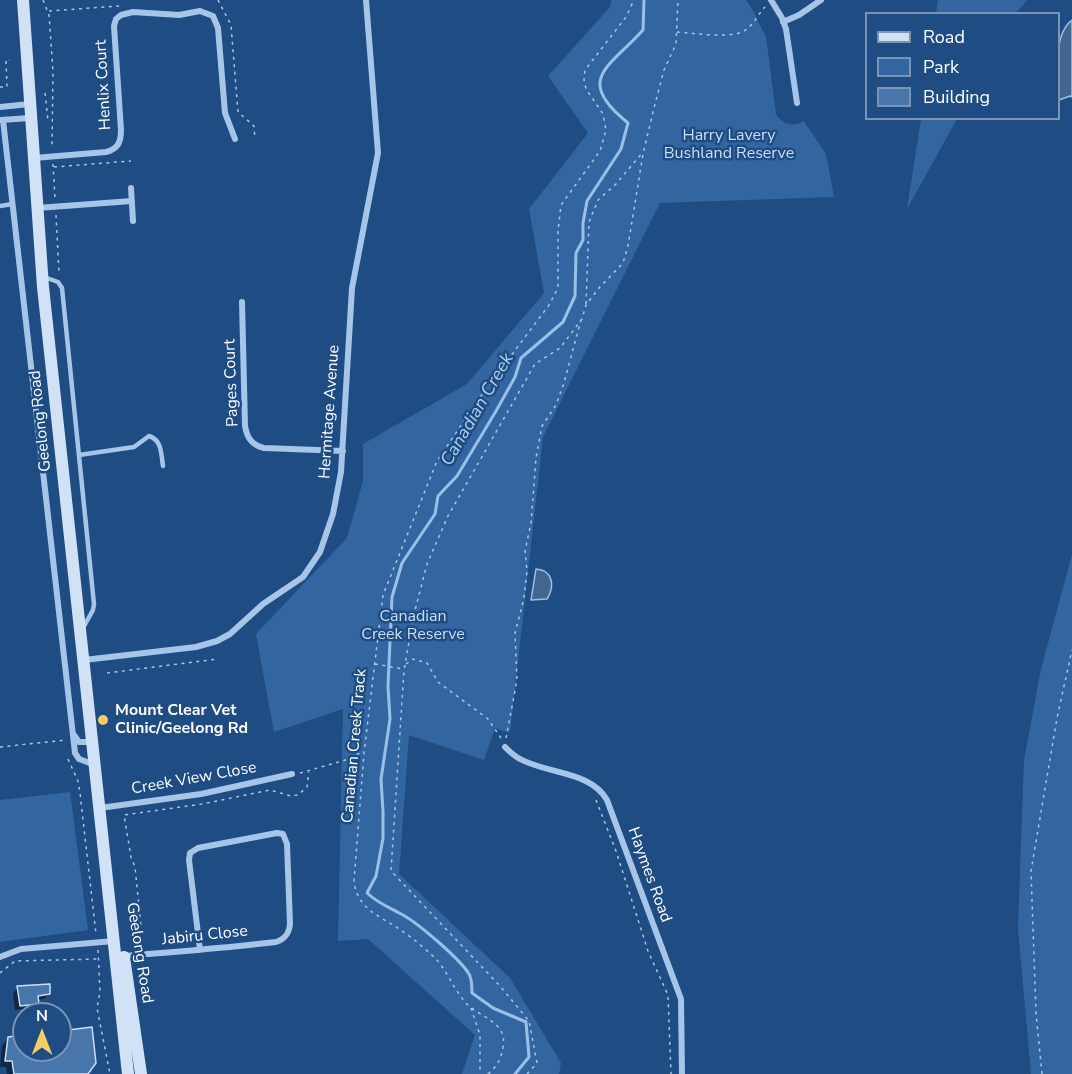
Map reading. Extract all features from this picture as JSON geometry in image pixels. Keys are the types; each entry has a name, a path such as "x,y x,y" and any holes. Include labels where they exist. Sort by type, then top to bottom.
{"main road":[{"name":"Geelong Road","path":"23,0 42,276 80,634 103,838 120,957 141,1074"},
{"name":"Geelong Road","path":"120,957 128,1074"}],"street":[{"name":"Hermitage Avenue","path":"83,660 196,647 212,643 230,634 263,604 300,580 314,564 327,535 337,497 343,451 351,297 378,153 371,39 366,0"},
{"path":"783,22 799,15 821,0"},
{"path":"772,2 783,22 797,103"},
{"name":"Henlix Court","path":"33,158 106,152 118,145 121,130 114,26 121,15 133,12 179,15 201,11 215,18 218,28 225,113 235,139"},
{"path":"0,107 30,104"},
{"path":"30,118 1,120 71,726 76,756 95,765"},
{"path":"131,188 133,221"},
{"path":"36,208 132,201"},
{"name":"Pages Court","path":"242,302 246,428 250,441 264,448 343,451"},
{"path":"71,726 77,742 92,742"},
{"path":"505,747 521,759 591,783"},
{"name":"Creek View Close","path":"100,808 201,794 292,774"},
{"name":"Haymes Road","path":"591,783 601,790 607,800 681,999 682,1074"},
{"name":"Jabiru Close","path":"120,957 200,950 278,942 287,936 290,924 287,844 283,835 276,833 198,848 190,853 200,950"},
{"path":"0,957 21,949 118,941"}],"lane":[{"path":"0,206 12,204"},
{"path":"42,276 58,282 62,288 94,597 93,610 80,634"},
{"path":"79,455 134,447 149,436 156,438 159,444 163,466"}],"path":[{"path":"43,0 49,15 53,71 51,121 48,121 45,93"},
{"path":"218,0 231,25 238,112 254,126 255,139"},
{"name":"Canadian Creek Track","path":"488,1074 499,1064 505,1040 497,1024 470,1007 433,956 403,931 368,910 355,891 364,753 383,595 437,461 481,396 549,305 558,288 558,231 561,205 600,151 606,130 603,114 586,89 585,70 626,17 633,0"},
{"path":"586,305 623,263 644,151 662,75 675,48 678,0"},
{"path":"676,32 740,33 748,29 763,9 772,2"},
{"path":"0,87 7,87 6,60 10,60"},
{"path":"505,747 517,680 515,633 525,589 527,571 525,551 531,523 536,458 542,426 556,405 564,384 586,305 589,222 598,200 616,184 644,151"},
{"path":"53,167 131,161"},
{"path":"56,207 60,279"},
{"path":"527,1074 537,1063 530,1021 391,871 404,670 414,614 428,564 448,516 535,364 560,348 582,319"},
{"path":"1042,1074 1036,1013 1031,871 1057,718 1072,650"},
{"path":"107,673 218,659"},
{"path":"405,665 413,659 427,663 438,682 488,719 500,735"},
{"path":"374,664 404,670"},
{"path":"0,747 73,739"},
{"path":"64,740 66,748"},
{"path":"292,774 309,772 349,759 357,753 364,753"},
{"path":"67,755 78,781 80,793 97,942 100,992 97,1008 110,1074"},
{"path":"137,955 141,927 135,867 131,857 124,814 202,804 270,790 291,796 298,795 307,787 309,772"},
{"path":"591,783 616,851 648,951 668,995 671,1074"},
{"path":"0,973 15,962 98,959"},
{"path":"470,1007 480,1035 480,1074"}],"green space":[{"name":"Canadian Creek Reserve","path":"611,0 746,0 766,37 776,114 781,121 788,124 804,121 826,154 834,197 660,203 543,437 510,733 495,728 484,760 409,735 399,874 510,978 561,1063 559,1074 462,1074 475,1035 368,939 338,941 343,709 274,732 256,634 347,538 363,481 363,444 467,384 544,293 529,209 588,133 548,76 610,7"},
{"path":"938,0 1027,0 1017,12 936,12"},
{"path":"921,120 956,120 907,209"},
{"path":"1072,555 1072,1074 1031,1074 1018,928 1024,760 1041,669"},
{"path":"70,792 88,930 0,942 0,800"}],"shaded area":[{"path":"1072,20 1072,97 1060,100 1060,41"},
{"path":"536,569 546,572 551,580 550,594 547,599 531,600"}],"building":[{"path":"50,984 50,994 38,996 39,1002 19,1002 17,986"},
{"path":"92,1027 96,1063 88,1074 14,1074 12,1062 72,1062 72,1030"},
{"path":"12,1036 12,1061 5,1061 8,1037"}],"waterway":[{"name":"Canadian Creek","path":"515,1074 529,1057 526,1022 493,1008 472,993 469,974 448,951 410,920 367,893 376,876 383,838 381,779 390,719 388,686 392,597 402,563 435,514 438,496 457,476 515,377 521,358 563,322 575,296 576,253 583,240 587,201 621,149 628,123 602,95 600,84 602,74 643,30 644,0"}],"place":[{"name":"Mount Clear Vet Clinic/Geelong Rd","path":"103,720"}],"park label":[{"name":"Harry Lavery Bushland Reserve","path":"729,145"}]}
